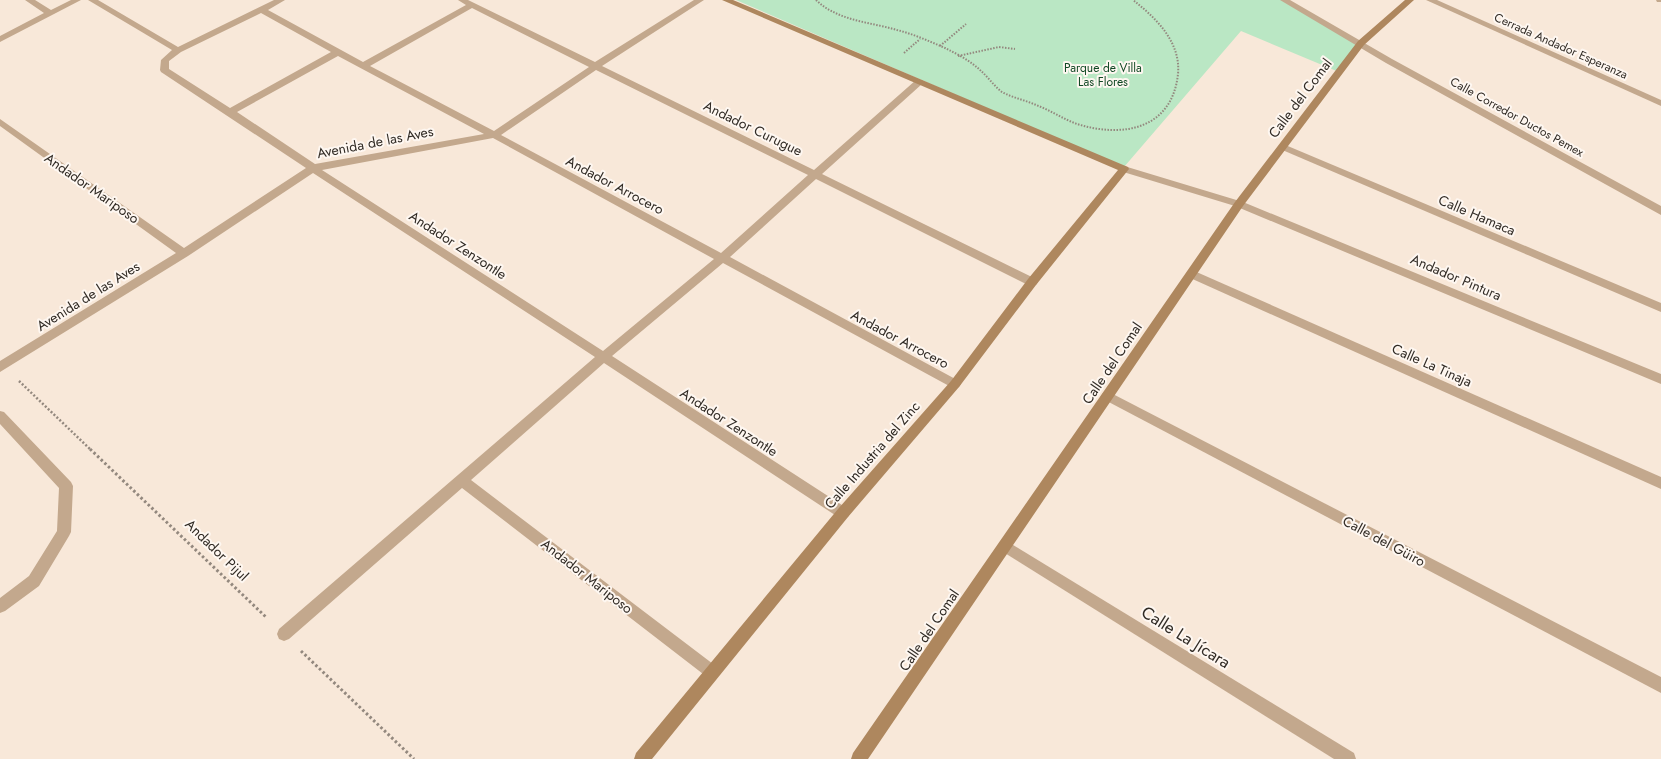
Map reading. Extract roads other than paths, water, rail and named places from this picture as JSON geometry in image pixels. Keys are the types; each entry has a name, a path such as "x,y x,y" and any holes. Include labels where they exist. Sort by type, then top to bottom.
{"street":[{"path":"29,0 50,13"},
{"path":"0,39 77,0"},
{"path":"92,0 178,50 281,0"},
{"name":"Andador Curugue","path":"462,0 1032,282"},
{"name":"Avenida de las Aves","path":"1,365 184,253 313,168 494,135 596,66 700,0"},
{"path":"726,0 1124,169"},
{"name":"Calle Corredor Ductos Pemex","path":"1284,0 1361,43 1389,61 1661,211"},
{"name":"Calle del Comal","path":"862,758 1239,204 1361,43 1410,0"},
{"name":"Cerrada Andador Esperanza","path":"1430,0 1661,103"},
{"path":"363,66 472,5"},
{"name":"Andador Arrocero","path":"262,10 363,66 494,135 955,384"},
{"name":"Andador Zenzontle","path":"178,50 165,60 164,70 843,513"},
{"path":"230,112 338,52"},
{"path":"284,634 603,357 722,258 919,82"},
{"name":"Andador Mariposo","path":"0,122 184,253"},
{"name":"Calle Hamaca","path":"1283,147 1661,308"},
{"name":"Andador Pintura","path":"1124,169 1239,204 1661,379"},
{"name":"Calle Industria del Zinc","path":"642,759 843,513 955,384 1032,282 1124,169"},
{"name":"Calle La Tinaja","path":"1192,274 1661,483"},
{"name":"Calle del Güiro","path":"1107,396 1661,685"},
{"path":"0,416 66,486 64,532 34,581 0,606"},
{"name":"Andador Mariposo","path":"461,480 712,672"},
{"name":"Calle La Jícara","path":"1005,546 1348,759"}],"park label":[{"name":"Parque de Villa Las Flores","path":"1103,75"}]}
